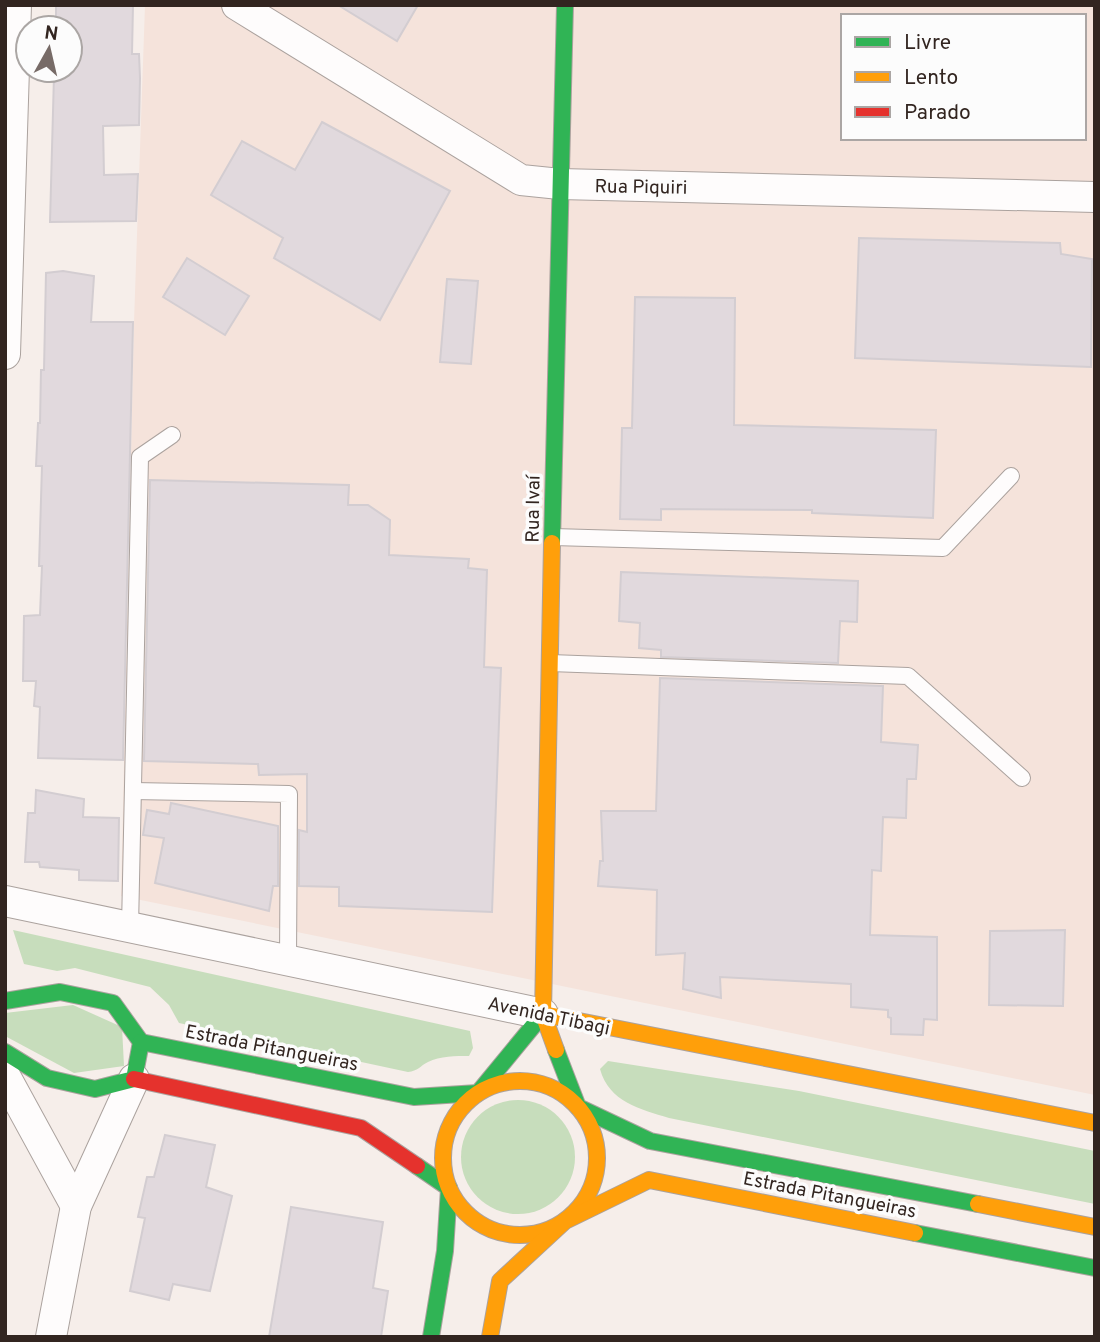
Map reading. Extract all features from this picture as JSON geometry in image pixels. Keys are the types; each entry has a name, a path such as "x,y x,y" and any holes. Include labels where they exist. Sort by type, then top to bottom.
{"street":[{"path":"5,354 16,5"},
{"name":"Rua Piquiri","path":"237,5 521,180 560,184 1095,197"},
{"name":"Rua Ivaí","path":"565,5 543,1014 578,1107"},
{"name":"Avenida Tibagi","path":"5,901 543,1014 1095,1123"},
{"path":"5,1001 60,992 113,1003 141,1042 134,1079 76,1206 51,1337"},
{"path":"543,1014 478,1093 456,1114 444,1143 443,1165 456,1202 478,1222 506,1234 537,1233 565,1221"},
{"name":"Estrada Pitangueiras","path":"141,1042 414,1097 478,1093"},
{"path":"5,1052 47,1078 95,1089 134,1079 362,1128 449,1188"},
{"path":"5,1076 76,1206"},
{"path":"478,1093 507,1082 538,1083 553,1088 578,1107 594,1135 597,1167 586,1197 565,1221 500,1281 490,1337"},
{"name":"Estrada Pitangueiras","path":"578,1107 650,1141 1095,1227"},
{"name":"Estrada Pitangueiras","path":"565,1221 649,1180 1095,1268"},
{"path":"431,1337 445,1251 449,1188"}],"lane":[{"path":"130,927 140,457 172,435"},
{"path":"553,537 943,548 1012,476"},
{"path":"550,663 908,676 1022,778"},
{"path":"133,791 289,794 288,960"}],"shaded area":[{"path":"145,5 1095,5 1095,1095 121,896 134,322"}],"green space":[{"path":"13,930 470,1031 473,1048 469,1056 438,1059 408,1072 179,1023 169,1005 150,987 75,968 57,971 24,964"},
{"path":"73,1005 122,1027 124,1066 74,1073 5,1036 5,1013"},
{"path":"608,1061 799,1091 1095,1151 1095,1204 669,1118 618,1097 604,1080 600,1069"},
{"path":"518,1100 540,1104 550,1109 566,1125 571,1135 575,1157 571,1179 566,1189 550,1205 540,1210 518,1214 496,1210 486,1205 470,1189 465,1179 461,1157 465,1135 470,1125 486,1109 496,1104"}],"building":[{"path":"56,5 133,5 132,54 139,54 139,125 103,126 104,175 138,174 136,221 50,222 54,84 84,84 84,14 56,14"},
{"path":"338,5 418,5 397,41"},
{"path":"322,122 450,191 380,320 274,258 283,238 211,195 242,141 295,170"},
{"path":"859,238 1060,243 1061,254 1092,259 1091,367 855,358"},
{"path":"187,258 249,296 225,335 163,297"},
{"path":"63,271 94,276 91,322 133,322 123,760 38,758 40,707 34,706 36,681 23,681 24,616 40,615 42,466 36,466 41,370 44,370 46,273"},
{"path":"447,279 478,281 471,364 440,362"},
{"path":"635,297 735,298 734,425 936,430 933,518 812,513 812,510 661,509 661,520 620,519 622,428 632,428"},
{"path":"150,480 349,485 348,505 368,505 390,520 389,555 469,559 468,568 487,570 484,667 501,668 492,912 339,906 339,887 299,886 299,830 307,832 307,774 259,775 258,764 144,761"},
{"path":"621,572 858,581 857,622 840,621 838,663 661,657 661,650 639,648 640,623 619,621"},
{"path":"660,678 883,686 881,742 918,745 916,779 907,779 906,818 883,817 881,871 872,870 870,935 937,937 937,1020 924,1019 923,1035 891,1034 888,1010 851,1007 851,984 720,977 721,998 683,989 685,953 656,955 657,890 598,886 600,861 603,861 601,811 656,811"},
{"path":"36,790 84,799 83,817 119,818 118,881 79,880 79,870 40,867 39,862 25,862 28,813 35,813"},
{"path":"171,803 278,826 278,886 273,886 269,911 155,883 164,838 143,835 147,810 169,814"},
{"path":"1065,930 1063,1006 989,1005 990,931"},
{"path":"165,1135 215,1145 206,1187 232,1196 210,1291 173,1284 169,1300 130,1291 145,1218 138,1217 147,1177 154,1177"},
{"path":"291,1207 383,1222 373,1288 388,1291 381,1337 269,1337"}],"traffic: fast":[{"path":"552,543 565,5"},
{"path":"5,1001 60,992 113,1003 141,1042 134,1079 95,1089 47,1078 5,1052"},
{"path":"141,1042 414,1097 478,1093 543,1014"},
{"path":"556,1050 578,1107 650,1141 978,1204"},
{"path":"417,1166 449,1188 445,1251 431,1337"},
{"path":"915,1233 1095,1268"}],"traffic: slow":[{"path":"552,543 543,1014 556,1050"},
{"path":"543,1014 1095,1123"},
{"path":"520,1081 549,1087 574,1104 591,1129 597,1158 591,1187 574,1212 549,1229 520,1235 491,1229 466,1212 449,1187 443,1158 449,1129 466,1104 491,1087 520,1081"},
{"path":"490,1337 500,1281 565,1221 649,1180 915,1233"},
{"path":"978,1204 1095,1227"}],"traffic: jam":[{"path":"134,1079 361,1128 417,1166"}]}
